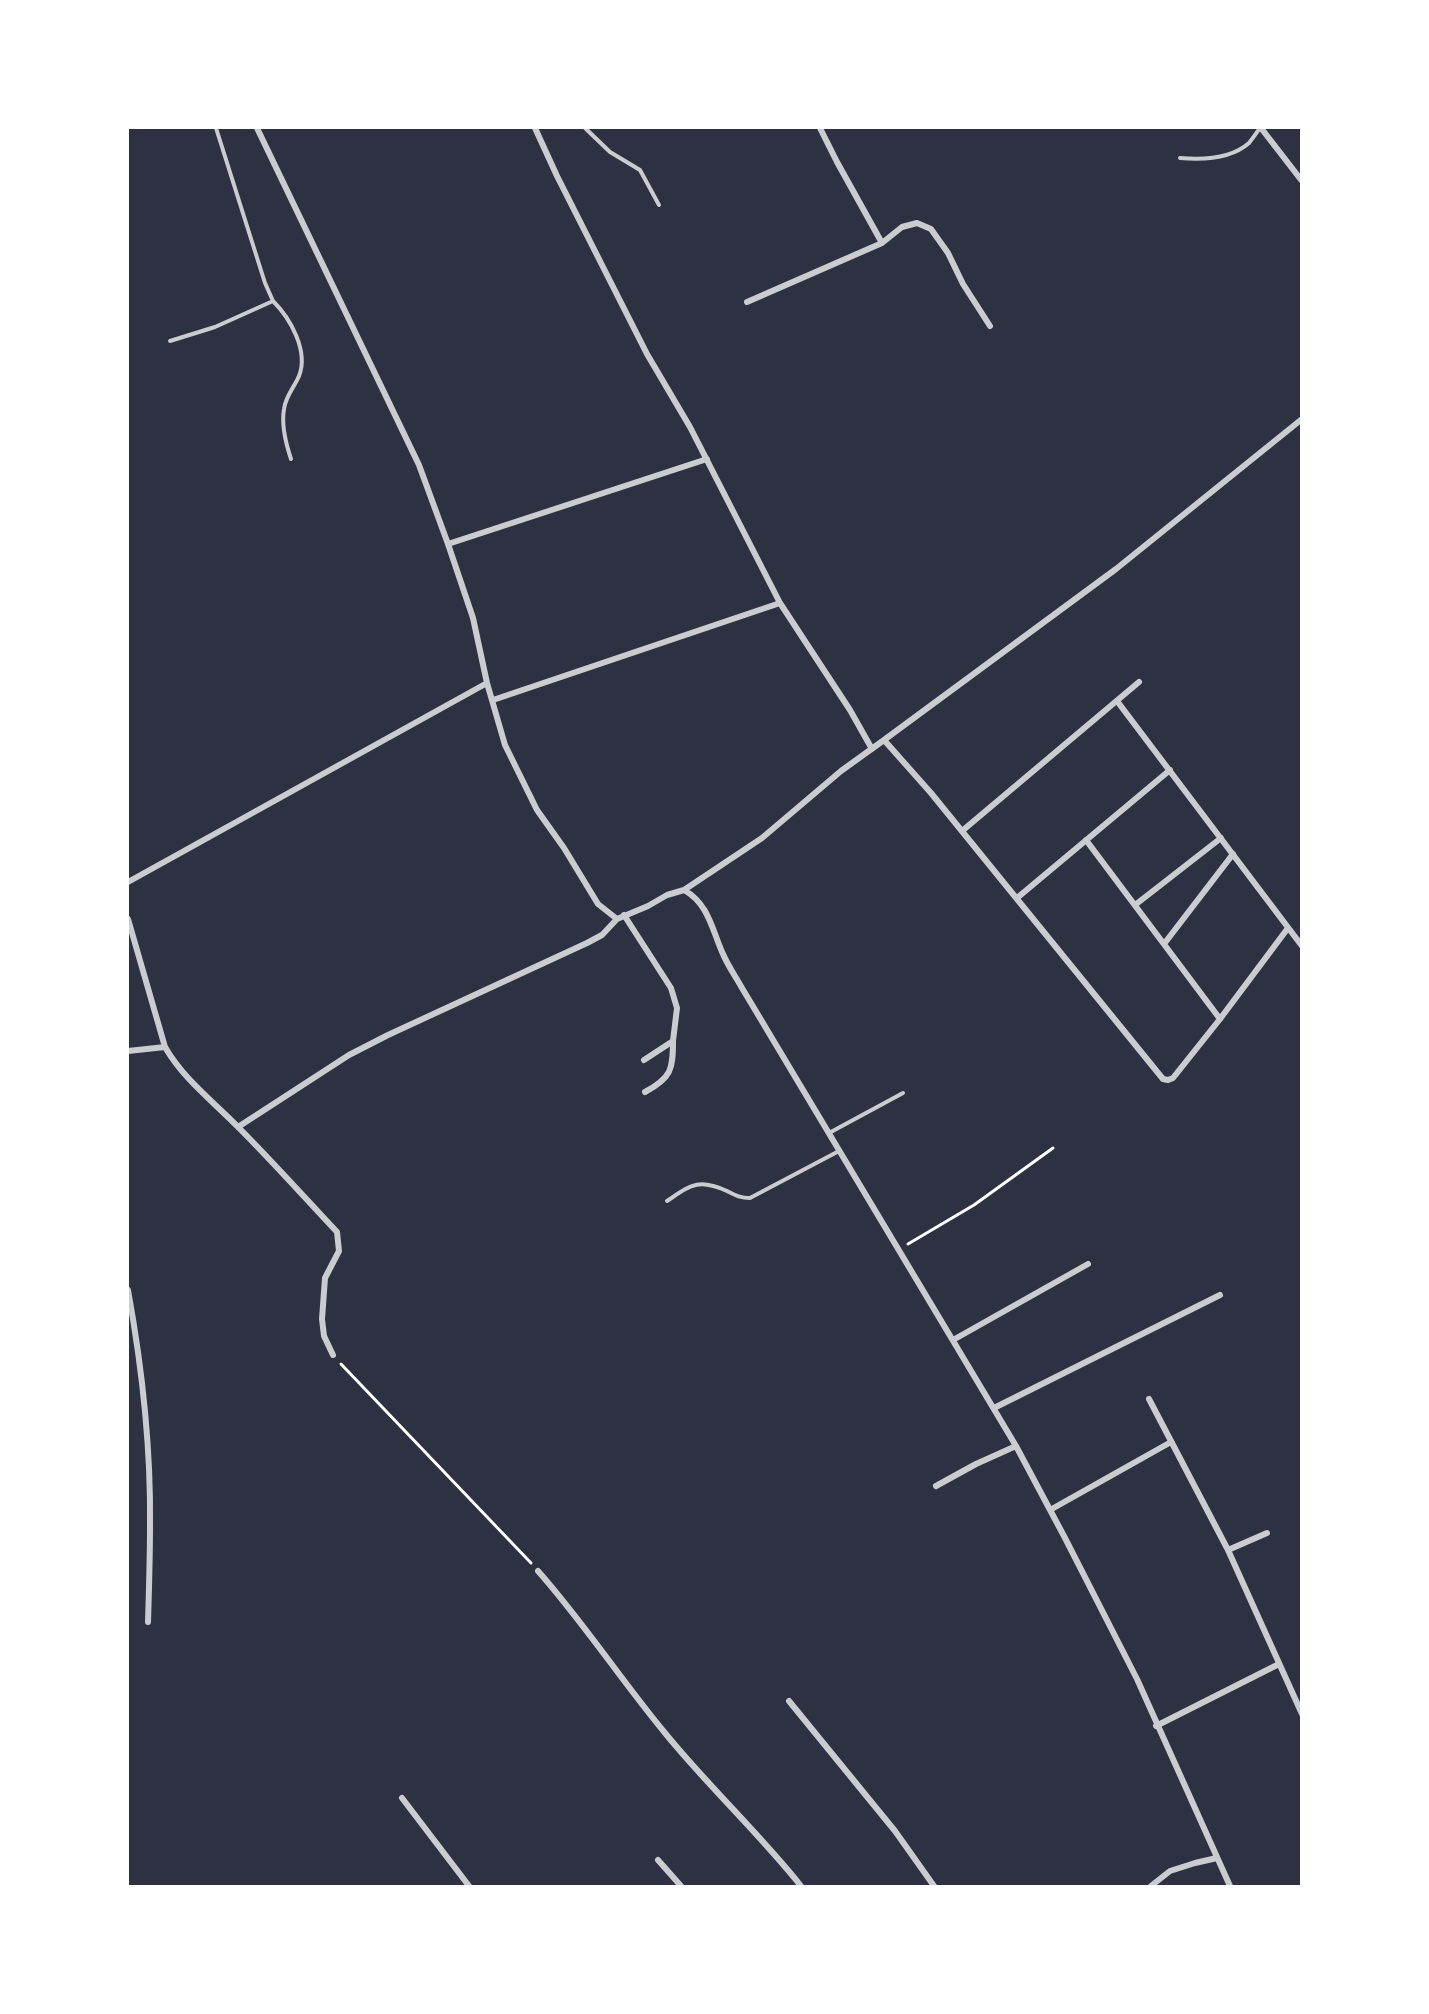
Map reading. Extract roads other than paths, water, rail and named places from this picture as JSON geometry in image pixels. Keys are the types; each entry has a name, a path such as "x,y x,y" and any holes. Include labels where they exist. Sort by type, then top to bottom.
{"street":[{"path":"257,128 419,465 473,618 487,683 505,745 537,810 564,848 594,899 617,919"},
{"path":"535,128 647,354 690,427 780,603 872,748"},
{"path":"820,128 882,243"},
{"path":"1261,128 1302,181"},
{"path":"747,302 882,243 902,227 917,223 931,230 948,253 963,284 990,326"},
{"path":"238,1126 349,1055 587,943 602,935 624,915 637,911 667,895 684,890 762,838 841,771 1116,569 1302,419"},
{"path":"448,544 706,459"},
{"path":"493,700 780,603"},
{"path":"962,831 1139,682"},
{"path":"128,882 487,683"},
{"path":"1117,701 1302,946"},
{"path":"885,740 900,755 1163,1079 1173,1078 1220,1020 1288,928"},
{"path":"1017,898 1170,770"},
{"path":"1135,905 1221,838"},
{"path":"1086,840 1220,1020"},
{"path":"1164,944 1233,854"},
{"path":"684,890 698,900 704,909 723,955 742,988 1016,1446 1137,1679 1156,1726 1230,1887"},
{"path":"624,915 671,988 677,1008 671,1066 667,1077 661,1084 645,1092"},
{"path":"128,919 165,1047 172,1060 193,1085 238,1126 337,1232 339,1251 325,1278 322,1319 324,1336 333,1355"},
{"path":"644,1060 673,1041"},
{"path":"128,1051 165,1047"},
{"path":"953,1340 1088,1264"},
{"path":"128,1290 141,1374 147,1436 150,1525 148,1622"},
{"path":"994,1408 1220,1294"},
{"path":"1149,1399 1228,1550 1302,1714"},
{"path":"1050,1510 1172,1442"},
{"path":"936,1486 1016,1446"},
{"path":"1228,1550 1267,1533"},
{"path":"538,1571 574,1612 664,1732 723,1800 771,1849 801,1887"},
{"path":"1156,1726 1279,1664"},
{"path":"789,1701 894,1832 934,1887"},
{"path":"402,1798 469,1887"},
{"path":"1151,1887 1170,1871 1217,1858"},
{"path":"658,1860 681,1887"}],"lane":[{"path":"216,128 265,283 273,300 289,319 298,340 301,362 299,375 289,391 283,412 286,443 291,459"},
{"path":"585,128 610,152 640,170 659,205"},
{"path":"1180,158 1213,158 1235,152 1249,142 1261,128"},
{"path":"170,341 215,327 273,300"},
{"path":"829,1134 903,1093"},
{"path":"667,1202 690,1186 705,1184 740,1198 750,1198 839,1151"}]}
